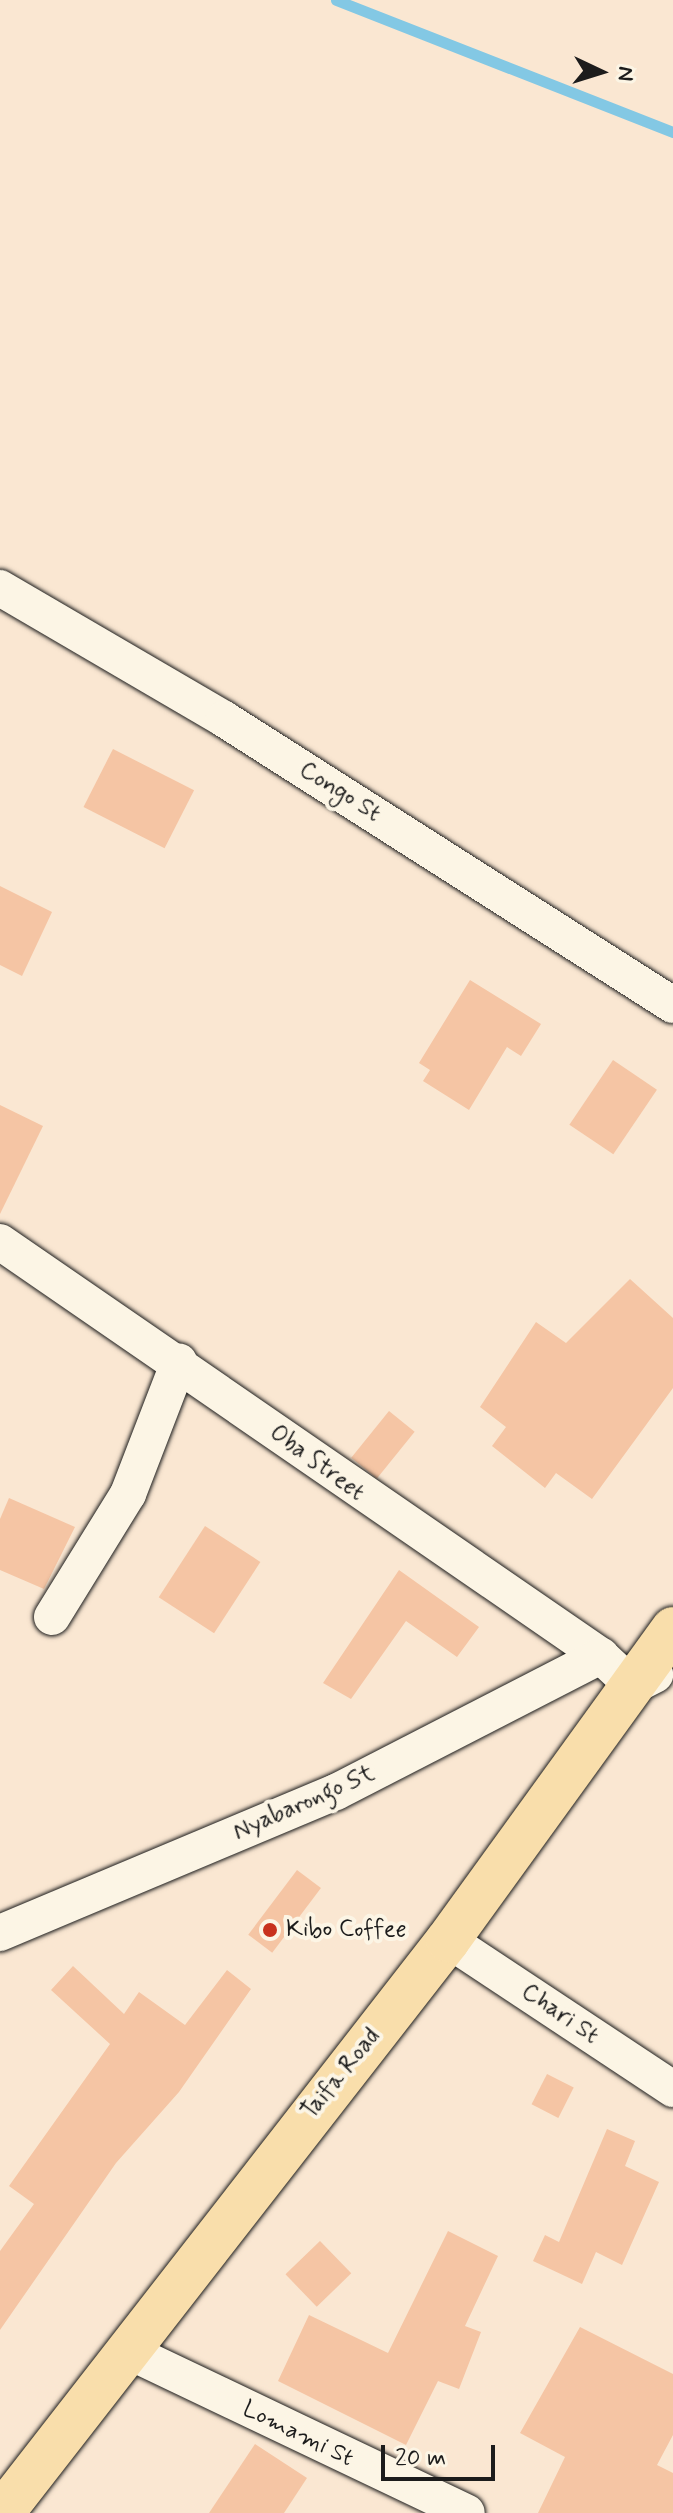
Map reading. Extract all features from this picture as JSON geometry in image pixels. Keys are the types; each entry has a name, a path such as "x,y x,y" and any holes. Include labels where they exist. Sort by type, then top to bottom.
{"highway":[{"name":"Taifa Road","path":"6,2498 130,2352 448,1940 673,1629"}],"street":[{"name":"Congo St","path":"0,588 224,719 673,1005"},
{"name":"Oba Street","path":"0,1242 179,1362 601,1656 633,1686"},
{"path":"52,1617 128,1494 179,1362"},
{"name":"Nyabarongo St","path":"0,1933 336,1792 601,1656"},
{"path":"633,1686 673,1666"},
{"name":"Chari St","path":"448,1940 673,2089"},
{"name":"Lomami St","path":"130,2352 467,2513"}],"building":[{"path":"113,749 194,790 165,848 83,807"},
{"path":"0,886 52,912 22,976 0,965"},
{"path":"470,980 541,1024 521,1056 507,1047 469,1110 423,1081 430,1070 419,1063"},
{"path":"613,1060 657,1090 613,1154 569,1125"},
{"path":"0,1105 43,1126 0,1214"},
{"path":"630,1279 673,1318 673,1388 592,1499 556,1473 545,1488 492,1446 506,1427 480,1407 536,1322 566,1343"},
{"path":"389,1411 415,1432 377,1478 351,1458"},
{"path":"9,1498 75,1527 44,1589 0,1570 0,1519"},
{"path":"205,1526 260,1562 214,1633 159,1597"},
{"path":"399,1570 479,1627 457,1657 406,1621 351,1699 323,1683"},
{"path":"297,1870 321,1888 272,1953 248,1935"},
{"path":"73,1966 124,2014 139,1992 185,2025 227,1970 251,1989 179,2092 116,2163 0,2330 0,2251 34,2204 9,2186 110,2044 51,1990"},
{"path":"547,2074 574,2088 558,2118 532,2104"},
{"path":"607,2129 635,2141 625,2166 659,2182 622,2265 596,2252 582,2284 533,2261 545,2235 559,2242"},
{"path":"448,2231 498,2256 465,2326 481,2332 459,2389 438,2381 406,2445 278,2381 309,2315 388,2353"},
{"path":"320,2241 351,2273 317,2307 285,2274"},
{"path":"580,2327 673,2374 673,2435 657,2465 673,2473 673,2513 538,2513 565,2457 520,2433"},
{"path":"255,2444 307,2478 284,2513 209,2513"}],"waterway":[{"path":"336,0 673,132"}],"place":[{"name":"Kibo Coffee","path":"270,1930"}]}
